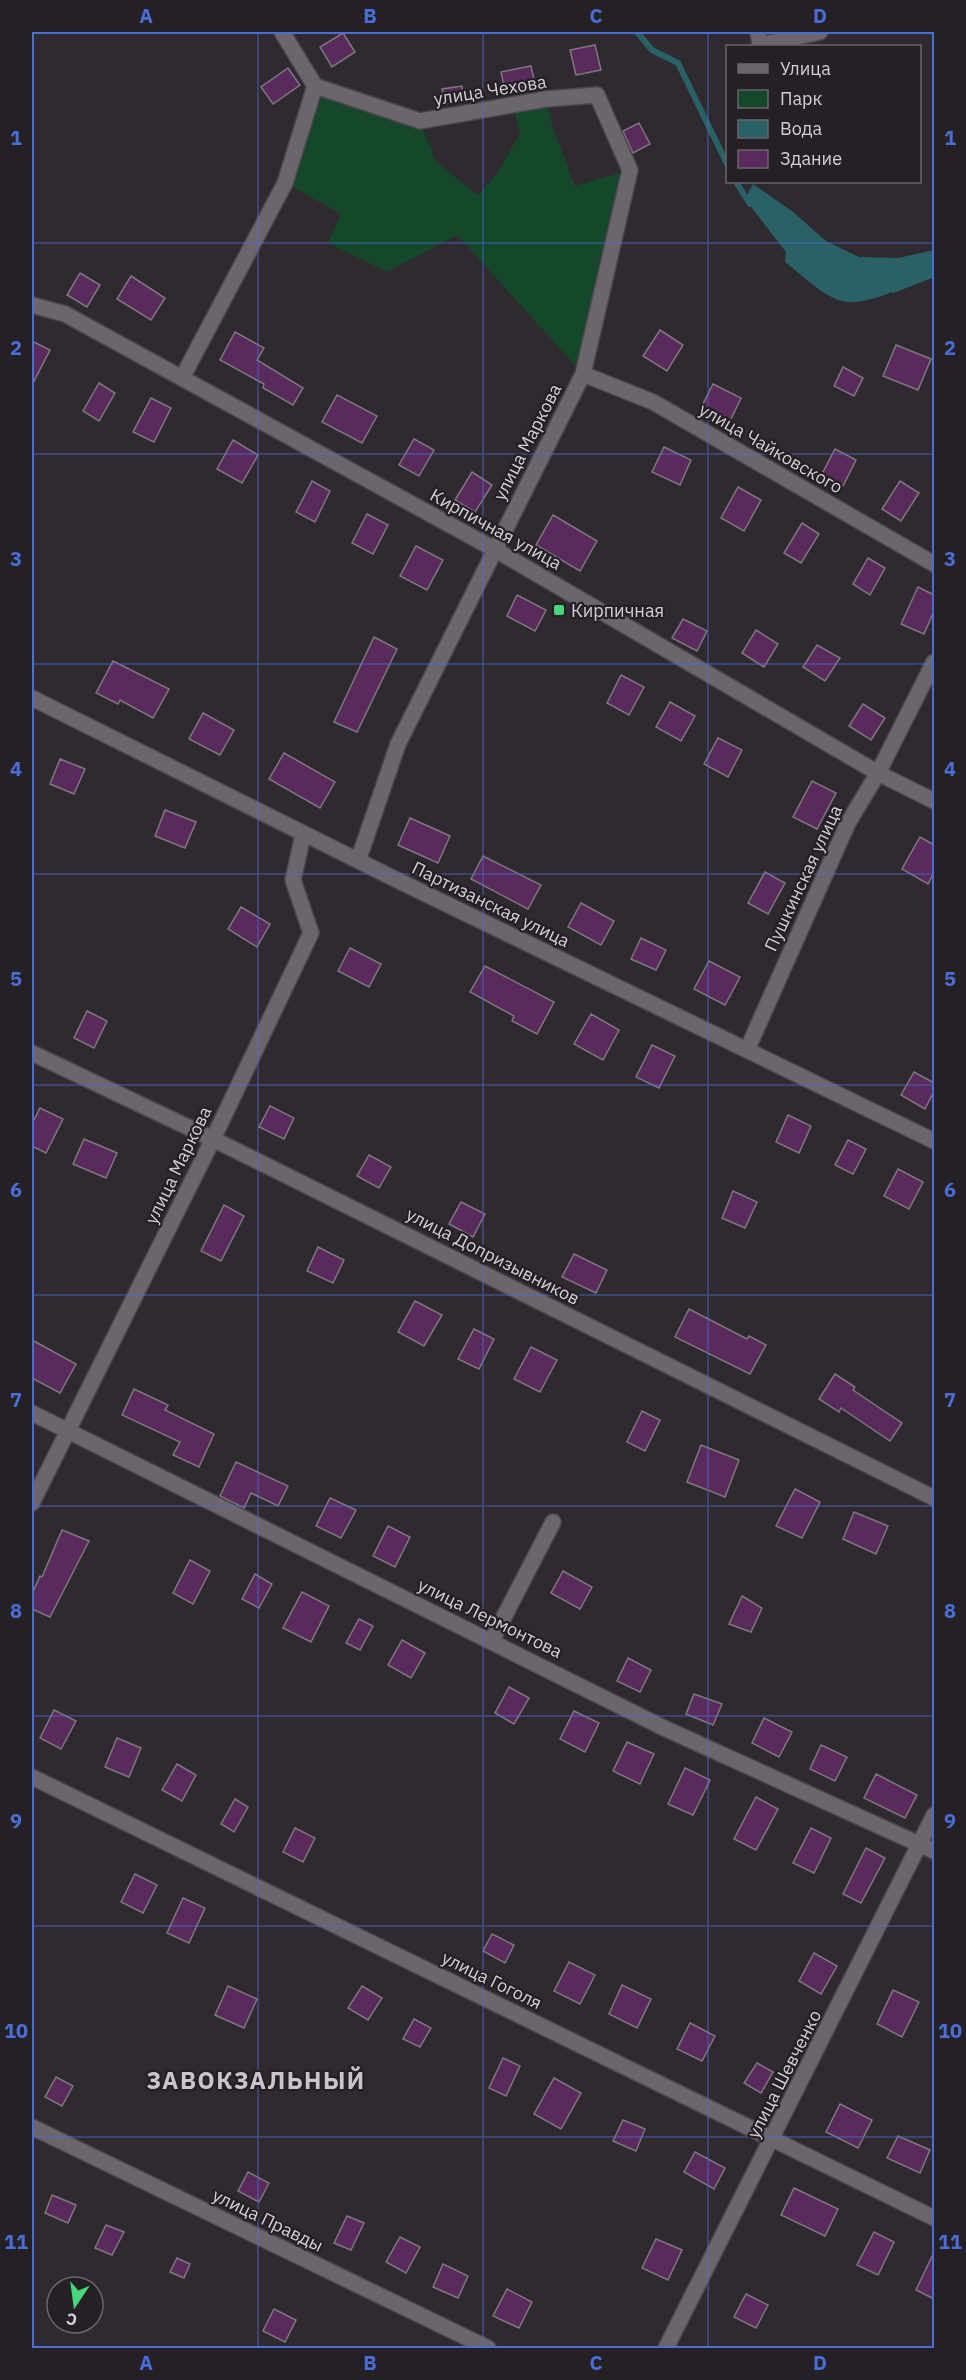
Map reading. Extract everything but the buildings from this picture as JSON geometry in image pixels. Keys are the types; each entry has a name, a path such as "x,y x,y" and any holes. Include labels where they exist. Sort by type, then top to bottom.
{"street":[{"path":"182,378 285,183 315,86 282,32"},
{"path":"759,38 820,32"},
{"name":"улица Чехова","path":"315,86 420,121 546,99 597,95"},
{"name":"улица Маркова","path":"359,858 398,744 583,374 630,170 597,95"},
{"name":"Кирпичная улица","path":"32,305 65,314 494,549 879,773 934,801"},
{"name":"улица Чайковского","path":"583,374 652,402 934,564"},
{"name":"Пушкинская улица","path":"747,1050 848,823 879,773 934,662"},
{"name":"Партизанская улица","path":"32,698 303,835 359,858 406,884 934,1141"},
{"name":"улица Маркова","path":"32,1503 213,1139 311,933 293,880 303,835"},
{"name":"улица Допризывников","path":"32,1053 213,1139 934,1498"},
{"name":"улица Лермонтова","path":"32,1413 492,1640 664,1728 934,1851"},
{"path":"492,1640 553,1522"},
{"name":"улица Гоголя","path":"32,1777 934,2218"},
{"name":"улица Шевченко","path":"666,2349 774,2139 934,1815"},
{"name":"улица Правды","path":"32,2127 489,2349"}],"green space":[{"path":"315,86 420,121 436,162 478,195 498,172 520,133 513,105 546,99 553,128 575,186 630,170 583,374 457,235 387,272 328,243 341,214 285,183"}],"water":[{"path":"753,184 792,211 826,241 859,257 898,258 934,250 934,274 888,294 863,301 842,301 834,298 785,262 786,252 745,199"}],"waterway":[{"path":"637,32 652,50 678,63 726,162"},
{"path":"737,183 750,204"},
{"path":"893,290 934,274"}],"place":[{"name":"Кирпичная","path":"559,610"}],"district":[{"name":"ЗАВОКЗАЛЬНЫЙ","path":"256,2080"}]}
